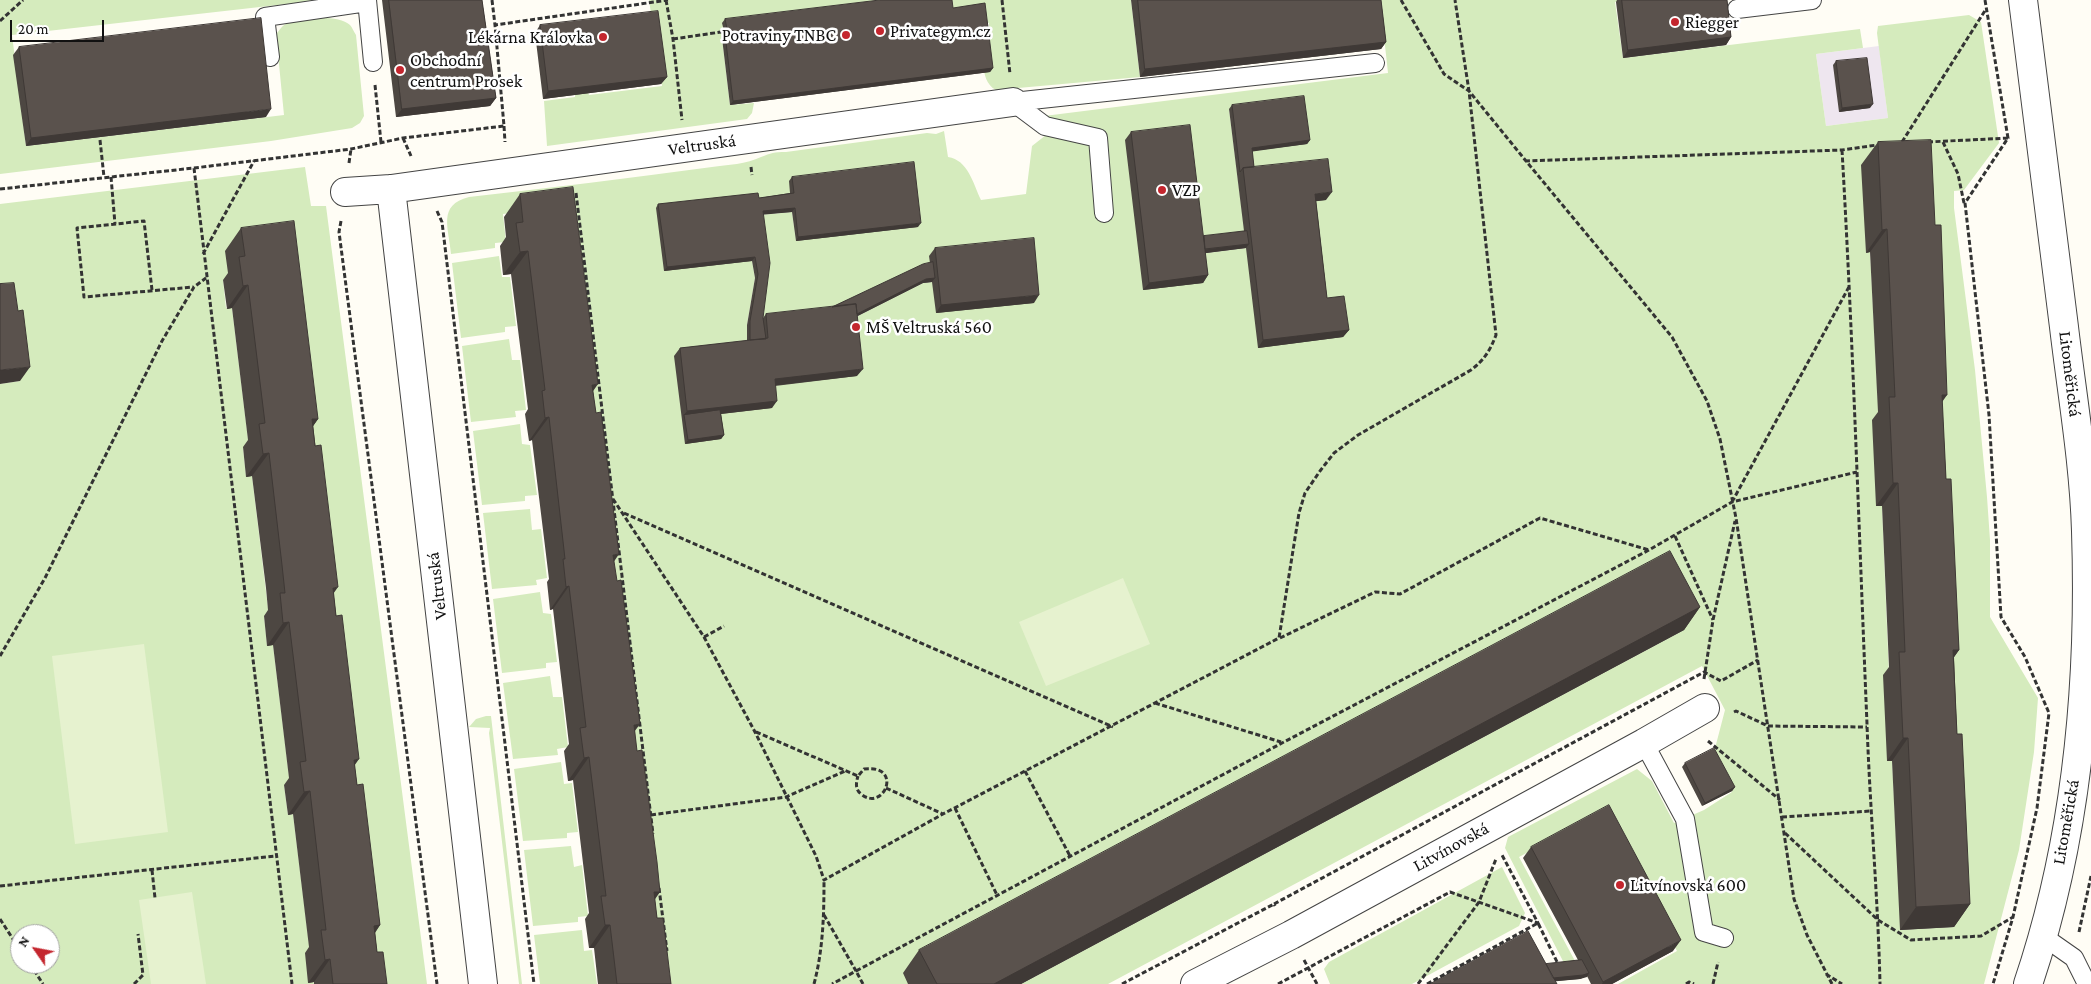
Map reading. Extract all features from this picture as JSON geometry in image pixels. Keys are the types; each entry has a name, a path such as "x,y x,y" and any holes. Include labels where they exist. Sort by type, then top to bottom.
{"street":[{"name":"Litoměřická","path":"2023,0 2084,432 2089,528 2082,716 2067,830 2044,937 2028,984"},
{"name":"Veltruská","path":"345,192 390,189 1013,102"},
{"name":"Veltruská","path":"390,189 483,984"},
{"name":"Litvínovská","path":"1195,984 1291,935 1644,743 1707,716"}],"lane":[{"path":"1737,9 1812,0"},
{"path":"270,57 265,16 367,1 373,62"},
{"path":"1013,102 1043,101 1375,63"},
{"path":"1013,102 1046,126 1098,138 1104,213"},
{"path":"1644,743 1685,819 1704,932 1724,938"},
{"path":"2044,937 2074,958 2087,984"}],"path":[{"path":"0,21 23,0"},
{"path":"0,189 351,149 381,142 504,126 492,0"},
{"path":"495,25 668,0"},
{"path":"1002,0 1013,102"},
{"path":"1401,0 1444,74 1470,91 1672,337 1707,401 1720,439 1736,518 1794,899 1807,934 1832,984"},
{"path":"1279,638 1299,513 1306,493 1320,471 1334,453 1358,435 1482,362 1488,354 1496,335 1470,91 1455,0"},
{"path":"1965,203 2008,138 1985,0"},
{"path":"1902,142 1986,9"},
{"path":"673,39 731,31"},
{"path":"373,62 381,142"},
{"path":"1926,142 2008,138"},
{"path":"100,140 104,177"},
{"path":"1893,143 1910,142"},
{"path":"1943,142 1958,174 1965,203 1989,415 2000,617 2025,657 2049,713 2037,808 2013,917 1993,984"},
{"path":"1526,161 1842,150 1885,144"},
{"path":"351,149 339,232 437,984"},
{"path":"1842,150 1850,285 1867,727 1880,984"},
{"path":"204,254 254,160"},
{"path":"194,168 275,856 292,984"},
{"path":"111,177 115,224"},
{"path":"576,192 653,835"},
{"path":"152,290 144,221 78,228 84,297 194,287"},
{"path":"442,222 534,984"},
{"path":"0,655 45,578 162,341 194,287 206,278"},
{"path":"1732,502 1850,285"},
{"path":"832,984 1282,742 1649,550 1732,502 1857,472"},
{"path":"613,499 704,637 755,732 816,856 824,880 824,914 820,959 814,984"},
{"path":"624,513 1113,726"},
{"path":"824,880 943,814 1279,638 1375,592 1400,594 1540,518 1649,550"},
{"path":"1736,518 1713,620 1704,672 1707,716 1706,739 1780,800"},
{"path":"1675,536 1713,620"},
{"path":"704,637 724,626"},
{"path":"1704,672 1721,681 1758,660"},
{"path":"1274,904 1704,672"},
{"path":"1155,703 1282,742"},
{"path":"1707,716 1736,711 1768,726 1867,727"},
{"path":"755,732 858,776"},
{"path":"874,768 882,771 887,779 886,788 882,795 875,798 865,797 858,791 856,784 858,776 864,769 874,768"},
{"path":"651,815 786,797 845,771"},
{"path":"1025,771 1070,856"},
{"path":"886,788 943,814"},
{"path":"955,808 997,895"},
{"path":"1782,817 1871,811"},
{"path":"1785,832 1878,920 1912,940 1981,936 2013,917"},
{"path":"1418,984 1479,902 1500,850 1559,966"},
{"path":"0,886 275,856"},
{"path":"152,870 155,898"},
{"path":"659,885 667,954"},
{"path":"1278,984 1450,892 1538,924"},
{"path":"824,914 863,984"},
{"path":"0,920 10,935"},
{"path":"1427,984 1538,924"},
{"path":"134,984 143,975 138,934"},
{"path":"1826,974 1842,984"},
{"path":"1686,984 1689,982 1694,984"}],"shaded area":[{"path":"1879,46 1888,118 1826,126 1816,54"}],"green space":[{"path":"0,0 322,0 12,35 26,146 284,115 276,34 286,24 311,19 337,19 350,25 356,35 364,116 360,123 352,128 271,141 0,174"},
{"path":"649,0 910,0 722,38 730,105 754,103 752,113 747,119 547,146 544,101 575,97 575,94 588,92 589,95 662,86"},
{"path":"949,0 1131,0 1140,77 996,90 986,79 983,63 985,30 989,29 989,23 951,12"},
{"path":"1380,0 1630,0 1615,2 1623,58 1860,29 1863,48 1816,54 1826,126 1888,118 1877,33 1878,26 1969,15 1981,22 1999,143 1964,190 1954,191 1954,208 1975,370 1987,497 1990,540 1990,617 2038,698 2034,752 2019,850 1984,984 1618,984 1677,951 1600,814 1519,857 1575,961 1564,963 1505,848 1508,837 1637,769 1652,781 1674,823 1704,810 1732,792 1713,756 1725,710 1702,666 1108,984 1021,984 1684,630 908,984 655,984 560,207 503,214 506,242 495,243 495,248 451,254 447,219 452,206 469,197 730,165 775,153 927,133 936,134 944,131 948,157 955,159 965,167 981,200 1026,194 1032,146 1046,135 1044,116 1388,73","holes":["1229,109 1252,174 1322,306 1246,248 1199,254 1198,241 1245,235","1914,163 1953,927 1901,930 1892,761 1888,761 1889,675 1882,506 1877,506 1879,420 1870,252 1866,252","791,197 796,241 792,212 760,215 761,322 820,315 930,266 936,313 932,282 923,283 850,320 769,386 717,414 747,348 747,325 755,278 752,261 756,202"]},
{"path":"305,167 311,206 326,206 427,984 368,984 229,279 223,280 226,308 232,308 249,447 243,448 246,476 252,476 269,616 264,616 267,645 273,645 290,784 284,785 288,815 293,814 314,984 0,984 0,384 20,381 0,298 0,204"},
{"path":"499,256 502,277 510,277 516,326 505,327 505,332 461,338 452,263"},
{"path":"509,339 512,360 520,360 526,410 515,411 516,417 471,422 462,346"},
{"path":"520,424 522,444 530,445 537,495 525,496 525,501 482,505 473,431"},
{"path":"530,509 532,530 541,529 547,578 536,580 537,585 492,589 483,513"},
{"path":"1123,578 1150,644 1046,686 1019,622"},
{"path":"540,592 543,613 551,614 557,662 546,663 546,668 502,673 493,599"},
{"path":"144,644 168,832 75,844 52,656"},
{"path":"550,676 553,697 562,697 568,747 557,749 558,755 513,759 503,683"},
{"path":"491,716 522,984 519,984 489,733 490,728 469,727 476,719"},
{"path":"561,762 564,784 572,783 578,832 567,833 567,838 523,841 514,769"},
{"path":"571,846 574,867 582,865 588,916 578,917 578,922 533,926 524,850"},
{"path":"1502,867 1525,913 1519,926 1412,984 1330,984 1324,969 1329,962"},
{"path":"192,892 206,984 151,984 139,900"},
{"path":"582,930 584,951 592,950 597,984 540,984 534,935"}],"building":[{"path":"389,0 482,0 496,98 402,109"},
{"path":"880,0 952,0 953,8 985,3 993,68 733,101 725,34 728,34 725,19"},
{"path":"1138,0 1381,0 1386,42 1145,69"},
{"path":"1622,0 1727,0 1731,37 1628,50"},
{"path":"658,11 667,77 548,91 540,25"},
{"path":"261,18 271,109 31,138 19,47"},
{"path":"1867,58 1873,104 1842,108 1836,61"},
{"path":"1304,96 1310,140 1252,148 1254,167 1243,168 1240,172 1232,105"},
{"name":"VZP","path":"1190,125 1208,275 1149,283 1131,132"},
{"path":"1931,140 1935,225 1941,225 1947,395 1942,395 1946,479 1951,479 1959,650 1953,650 1957,734 1962,734 1970,904 1916,907 1908,738 1903,738 1899,652 1905,652 1898,483 1893,483 1889,397 1895,397 1887,229 1882,230 1878,142"},
{"path":"1328,159 1332,192 1315,194 1327,298 1344,296 1349,330 1263,340 1243,168"},
{"path":"914,162 921,223 798,237 795,208 763,211 770,263 763,318 766,339 750,340 750,321 758,274 755,257 667,267 658,204 758,193 759,198 794,193 792,177"},
{"path":"573,187 598,384 592,385 596,413 601,412 619,554 613,555 617,581 621,580 640,724 634,725 637,751 642,750 657,862 660,892 654,892 657,918 663,918 671,984 617,984 610,925 605,925 601,896 606,896 589,757 584,758 580,728 586,727 569,586 566,587 563,559 565,559 549,417 545,418 542,391 545,390 528,251 520,252 516,223 523,222 520,194"},
{"path":"294,221 318,419 312,419 315,446 321,445 338,587 333,588 336,616 342,615 359,759 354,760 357,785 363,784 380,925 374,926 377,952 383,952 387,984 333,984 330,959 325,960 321,930 326,930 310,791 304,792 300,762 306,761 289,622 283,623 280,593 285,593 269,453 263,454 259,424 265,423 248,285 243,286 239,257 245,256 241,228"},
{"path":"1247,231 1249,244 1205,249 1204,236"},
{"path":"1034,238 1039,295 941,305 935,248"},
{"path":"933,262 935,278 926,279 857,314 856,304 832,307 923,264"},
{"path":"14,283 18,311 23,310 30,367 0,370 0,284"},
{"path":"856,304 863,369 775,379 777,401 687,411 680,348 768,338 766,314"},
{"path":"720,410 724,435 688,440 684,415"},
{"path":"1670,551 1700,607 994,984 937,984 919,950"},
{"path":"1714,748 1735,787 1705,803 1685,763"},
{"path":"1609,805 1681,940 1603,982 1531,847"},
{"path":"1528,931 1557,984 1430,984"},
{"path":"1582,960 1589,973 1583,975 1553,978 1546,964"}],"place":[{"name":"Riegger","path":"1675,22"},
{"name":"Privategym.cz","path":"880,31"},
{"name":"Potraviny TNBC","path":"846,35"},
{"name":"Lékárna Královka","path":"603,37"},
{"name":"Obchodní centrum Prosek","path":"400,70"},
{"name":"VZP","path":"1162,190"},
{"name":"MŠ Veltruská 560","path":"856,327"},
{"name":"Litvínovská 600","path":"1620,885"}]}
